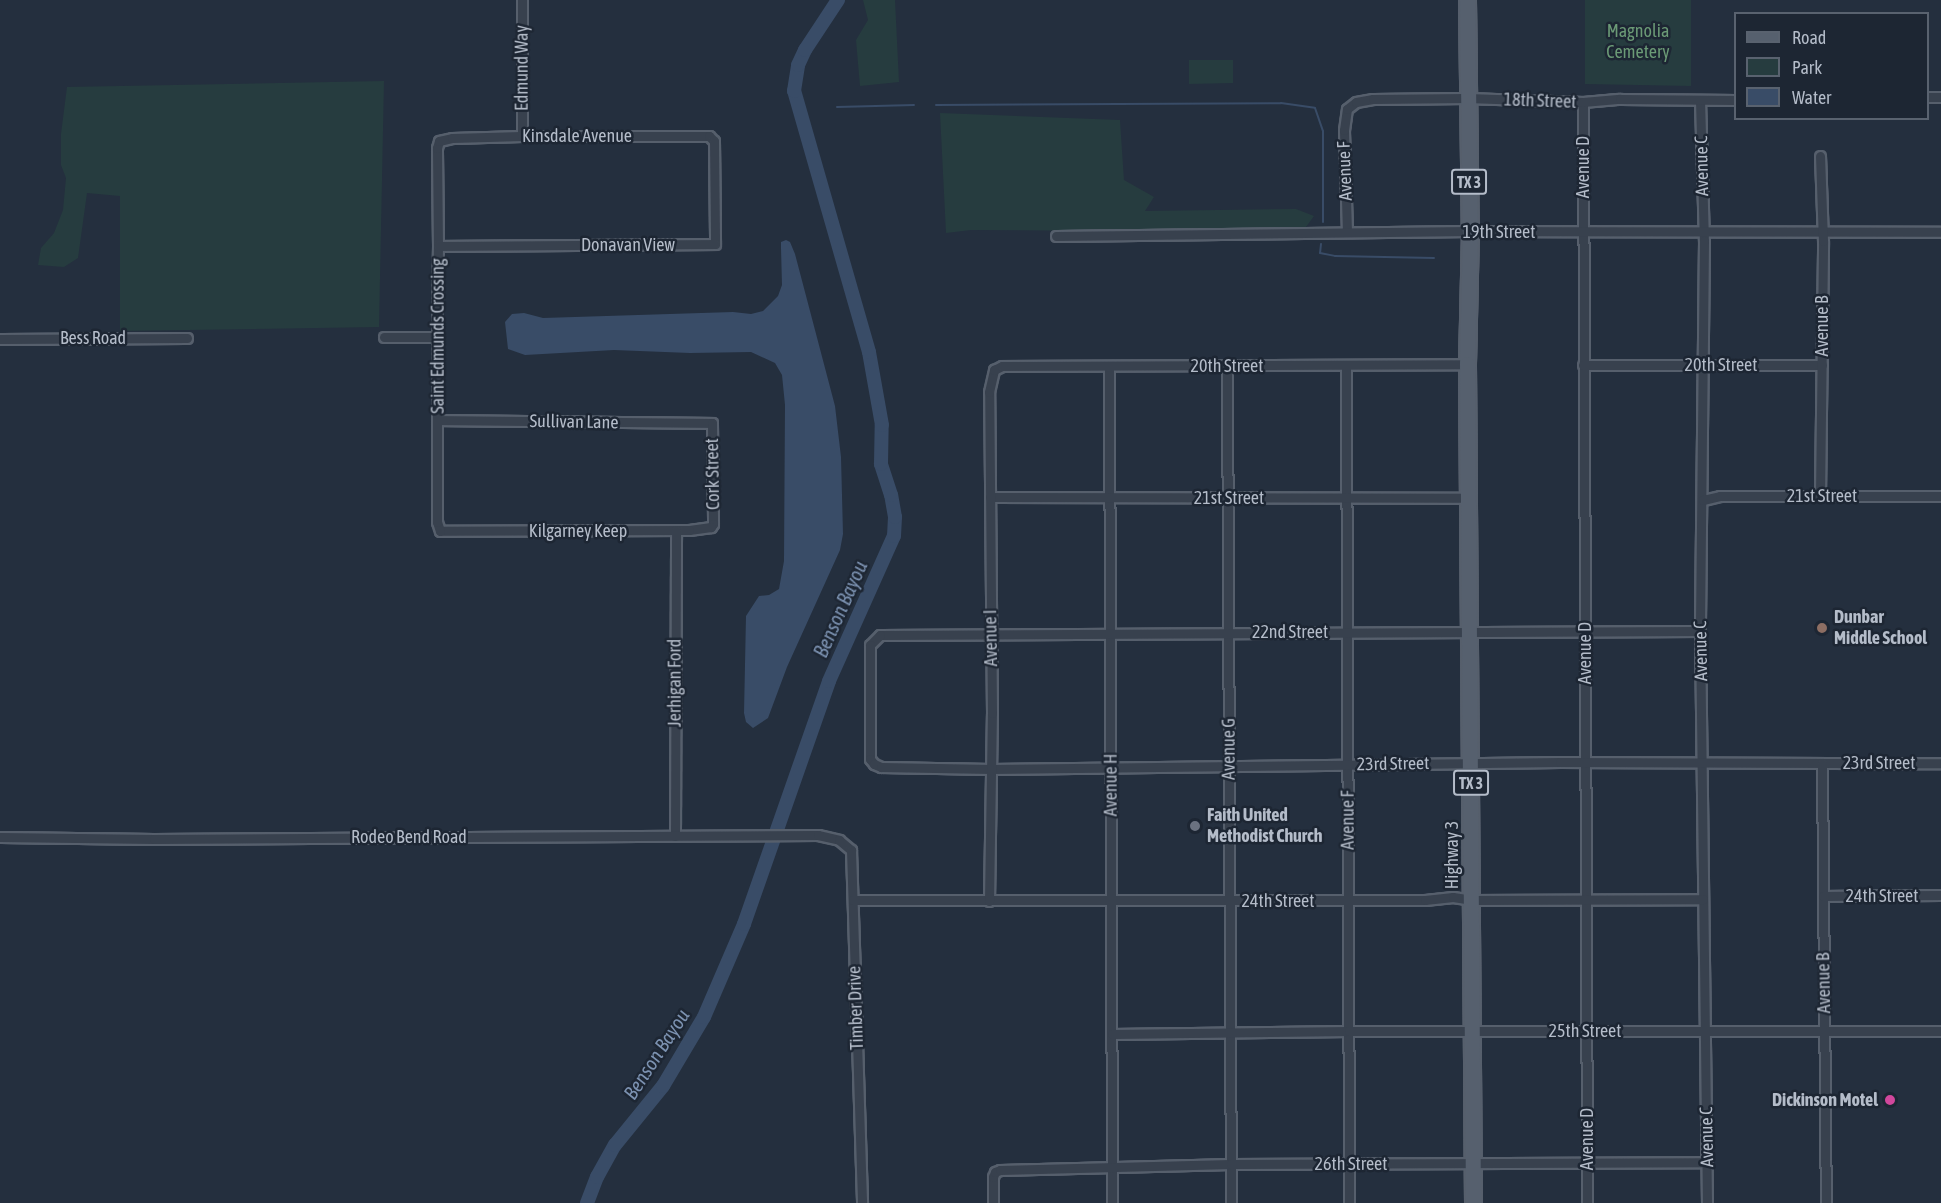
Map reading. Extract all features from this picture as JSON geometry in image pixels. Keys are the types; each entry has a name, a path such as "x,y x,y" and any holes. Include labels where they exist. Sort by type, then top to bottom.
{"main road":[{"name":"TX 3","path":"1467,0 1470,231 1467,364"},
{"name":"Highway 3","path":"1467,364 1473,1203"}],"street":[{"name":"Edmund Way","path":"522,0 522,136"},
{"name":"18th Street","path":"1347,109 1356,102 1365,100 1467,98 1583,102 1734,100"},
{"name":"Avenue C","path":"1700,100 1703,232 1703,500 1700,631 1704,763 1703,899 1707,1203"},
{"name":"Avenue D","path":"1583,102 1587,1203"},
{"name":"Avenue F","path":"1347,109 1344,130 1347,232"},
{"name":"Kinsdale Avenue","path":"439,141 452,138 522,136 709,136 714,141"},
{"name":"Saint Edmunds Crossing","path":"439,141 437,522 440,531"},
{"name":"Donavan View","path":"438,246 716,244 714,141"},
{"name":"Avenue B","path":"1820,156 1822,232 1820,496"},
{"name":"19th Street","path":"1056,236 1470,231 1941,232"},
{"path":"384,337 437,337"},
{"name":"Bess Road","path":"0,339 187,338"},
{"name":"20th Street","path":"992,376 994,370 1002,366 1467,364"},
{"name":"20th Street","path":"1583,365 1822,365"},
{"name":"Avenue G","path":"1227,366 1231,1203"},
{"name":"Avenue F","path":"1346,366 1349,1203"},
{"name":"Avenue H","path":"1109,367 1112,1203"},
{"name":"Avenue I","path":"989,901 991,634 989,392 992,376"},
{"name":"Sullivan Lane","path":"437,420 712,423"},
{"name":"Cork Street","path":"712,423 713,524"},
{"name":"21st Street","path":"1703,500 1720,496 1941,496"},
{"name":"21st Street","path":"990,497 1469,498"},
{"name":"Kilgarney Keep","path":"440,531 676,530 703,529 713,524"},
{"name":"Jerhigan Ford","path":"675,836 676,530"},
{"name":"22nd Street","path":"881,767 870,759 870,645 880,635 1700,631"},
{"name":"23rd Street","path":"881,767 991,769 1586,762 1941,763"},
{"name":"Avenue B","path":"1822,763 1826,1203"},
{"name":"Rodeo Bend Road","path":"0,837 154,839 818,836"},
{"name":"Timber Drive","path":"818,836 839,840 851,850 862,1203"},
{"name":"24th Street","path":"1823,896 1941,895"},
{"name":"24th Street","path":"853,900 1348,901 1425,900 1453,897 1471,900 1703,899"},
{"name":"25th Street","path":"1112,1034 1349,1031 1941,1031"},
{"name":"26th Street","path":"993,1203 995,1172 1231,1164 1707,1162"}],"green space":[{"path":"863,0 895,0 899,82 860,86 856,40 868,20"},
{"name":"Magnolia Cemetery","path":"1585,0 1691,0 1691,86 1585,84"},
{"path":"1189,60 1233,60 1233,83 1189,84"},
{"path":"384,81 379,327 120,331 120,196 87,193 78,258 64,267 38,265 41,248 54,233 63,210 66,178 61,165 61,134 67,87"},
{"path":"940,113 1120,120 1124,180 1154,197 1145,211 1296,209 1314,216 1306,227 1119,231 971,230 946,233"}],"water":[{"path":"786,240 790,242 795,254 835,406 841,457 843,534 840,550 787,667 768,718 753,728 746,722 744,713 746,616 759,596 769,595 779,589 784,561 785,405 782,375 775,363 751,352 690,353 614,350 525,355 508,349 505,322 512,314 524,313 543,318 733,312 751,314 763,311 778,296 782,285 781,242"}],"waterway":[{"name":"Benson Bayou","path":"587,1203 597,1177 615,1145 663,1086 704,1017 744,924 829,681 894,536 895,517 881,464 882,425 869,352 794,91 798,65 805,50 838,0"},
{"path":"936,105 1281,103 1315,108 1323,131 1323,222"},
{"path":"837,107 914,105"},
{"path":"1321,244 1320,253 1335,256 1434,258"}],"place":[{"name":"Dunbar Middle School","path":"1822,628"},
{"name":"Faith United Methodist Church","path":"1195,826"},
{"name":"Dickinson Motel","path":"1890,1100"}]}
